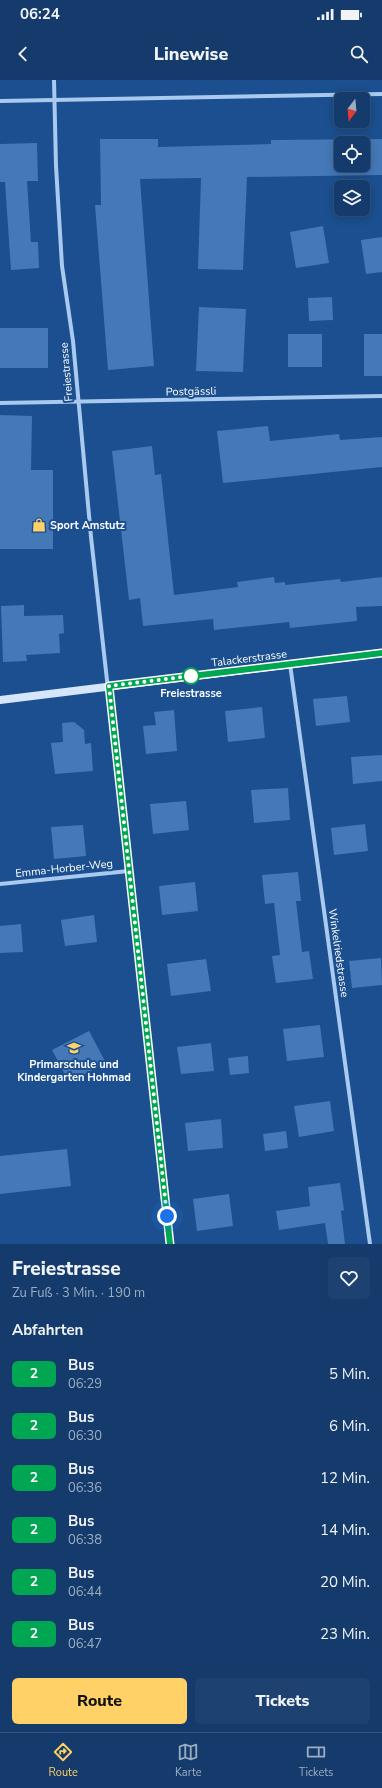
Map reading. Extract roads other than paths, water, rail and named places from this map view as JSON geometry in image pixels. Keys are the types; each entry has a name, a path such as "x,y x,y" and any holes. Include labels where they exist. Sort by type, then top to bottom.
{"main road":[{"name":"Talackerstrasse","path":"0,700 382,653"}],"street":[{"name":"Freiestrasse","path":"54,80 53,99 62,266 73,341 91,537 109,686 170,1244"},
{"path":"0,100 382,94"},
{"name":"Postgässli","path":"0,403 382,396"},
{"name":"Winkelriedstrasse","path":"290,664 370,1244"},
{"name":"Emma-Horber-Weg","path":"0,884 129,871"}],"place":[{"name":"Sport Amstutz","path":"39,525"},
{"name":"Freiestrasse","path":"191,676"},
{"name":"Primarschule und Kindergarten Hohmad","path":"74,1048"}]}
